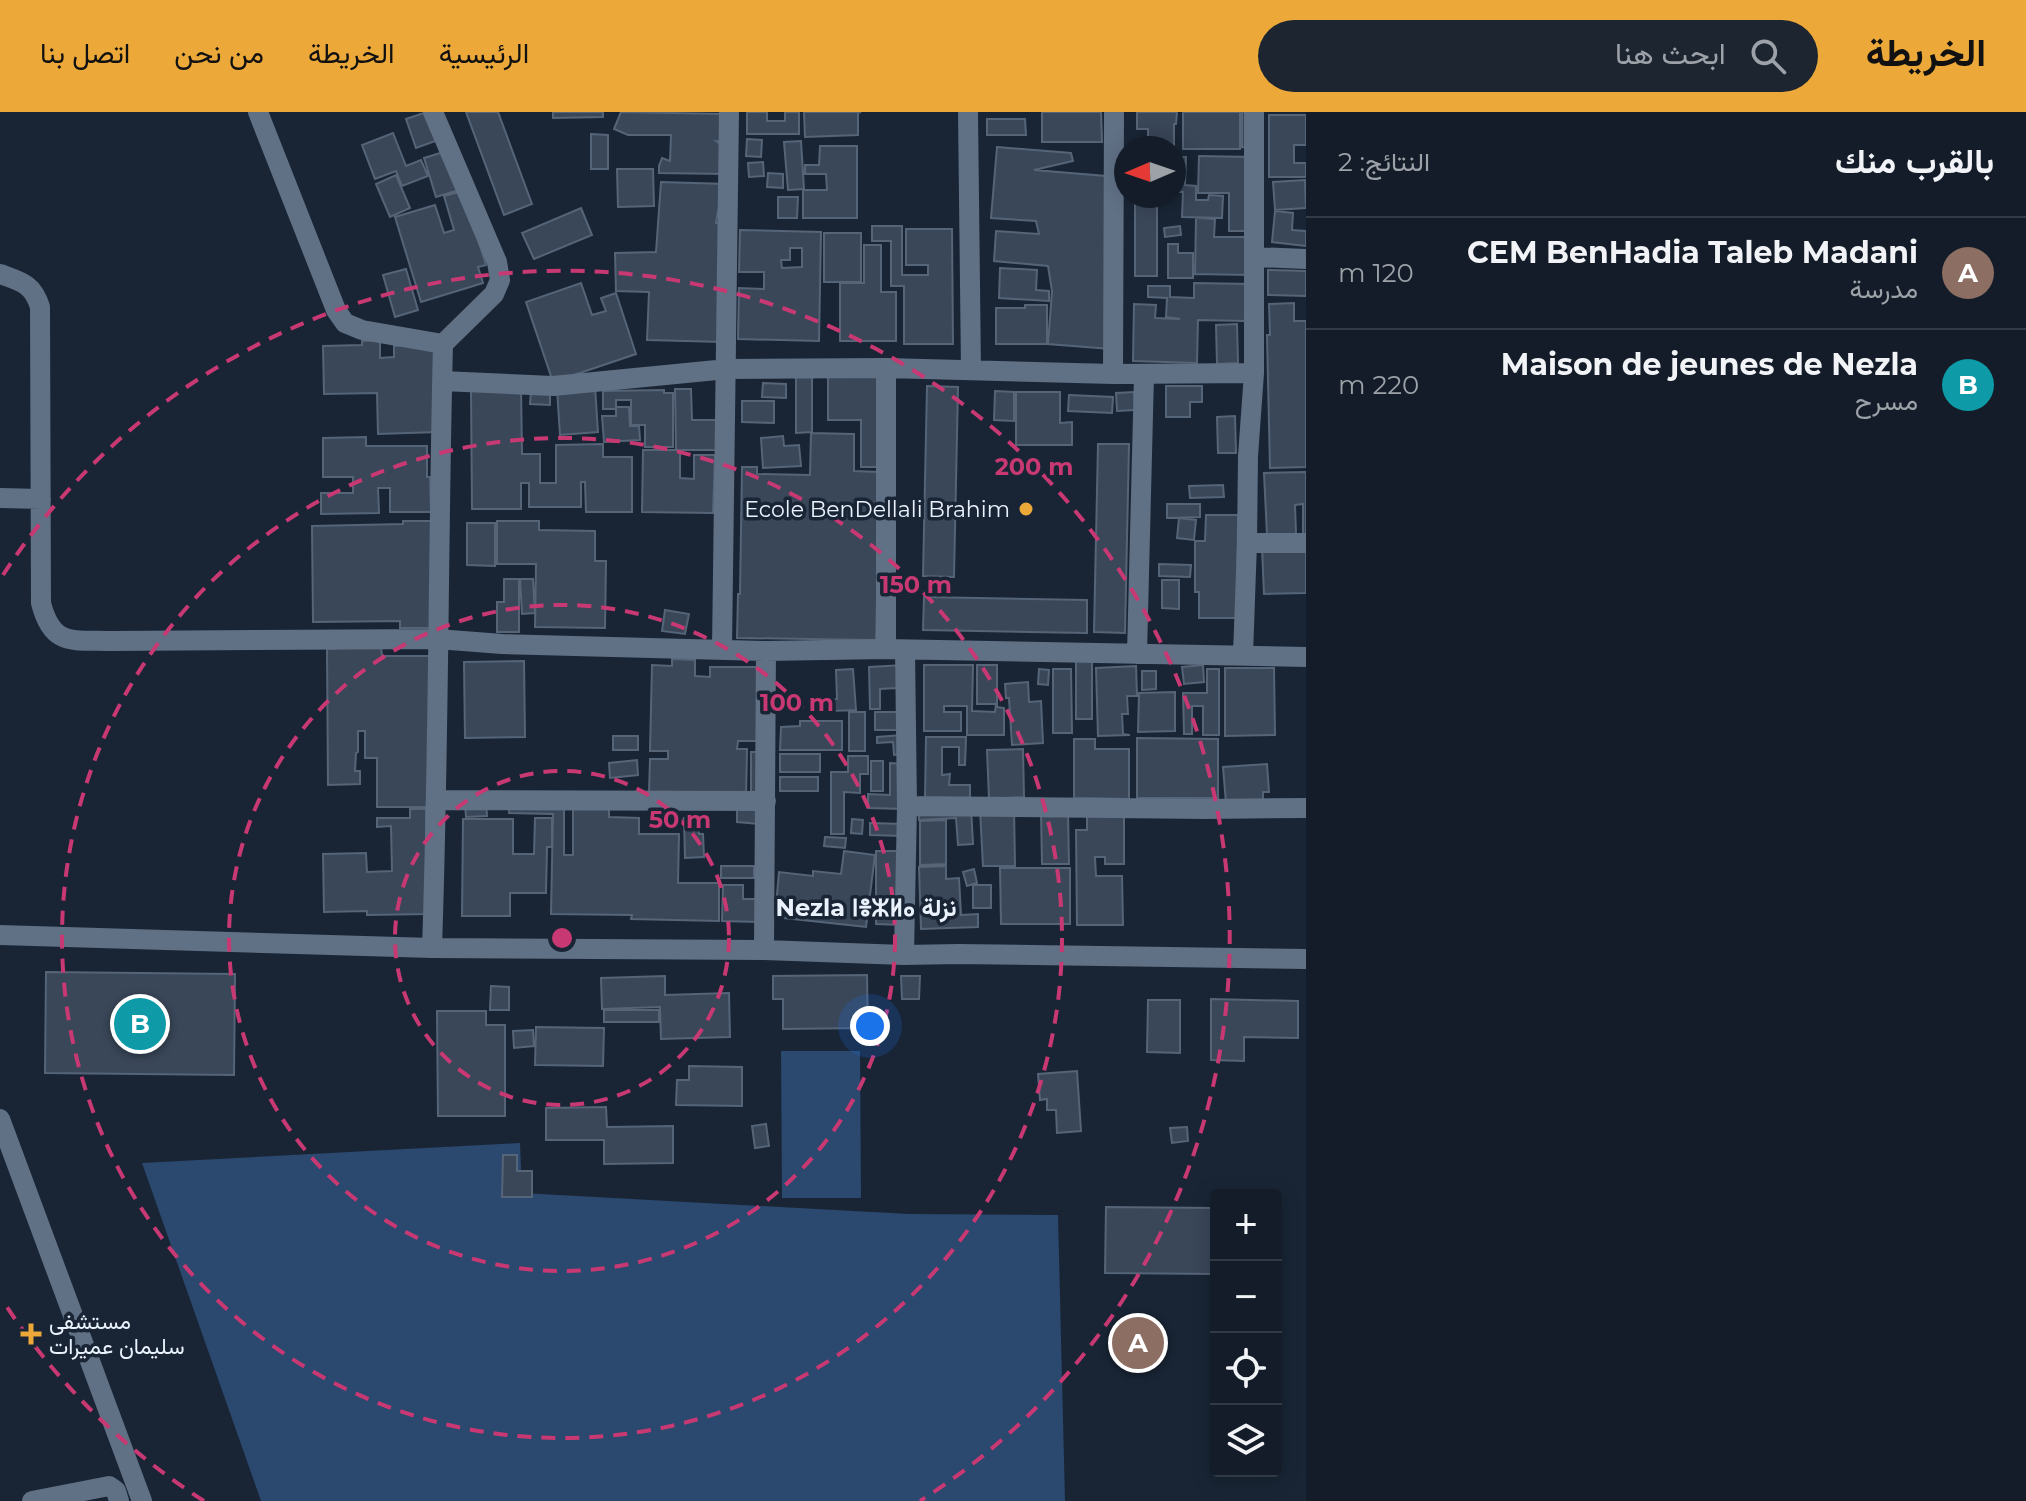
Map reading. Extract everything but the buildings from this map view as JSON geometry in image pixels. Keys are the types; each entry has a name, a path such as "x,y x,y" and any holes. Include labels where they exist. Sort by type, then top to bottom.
{"street":[{"path":"258,112 336,310 345,323 362,330 443,344"},
{"path":"432,948 443,344 494,294 500,280 497,262 433,112"},
{"path":"722,649 729,112"},
{"path":"968,112 971,370"},
{"path":"1113,374 1114,112"},
{"path":"1243,655 1248,456 1254,373 1254,112"},
{"path":"1254,257 1306,259"},
{"path":"0,274 21,281 36,294 40,307 41,603 45,621 56,634 69,640 437,639 502,644 766,651 896,649 1306,657"},
{"path":"442,381 553,386 727,369 886,368 1144,375 1254,373"},
{"path":"886,368 896,649 907,806 904,955"},
{"path":"1137,654 1144,375"},
{"path":"0,498 41,499"},
{"path":"1247,543 1306,543"},
{"path":"764,950 766,651"},
{"path":"437,800 766,801"},
{"path":"907,806 1306,808"},
{"path":"0,935 432,948 1306,959"},
{"path":"0,1119 142,1501"},
{"path":"32,1501 109,1486 116,1491 119,1501"}],"shaded area":[{"path":"781,1051 860,1051 861,1198 782,1198"},
{"path":"520,1143 522,1193 909,1214 1058,1215 1065,1501 261,1501 142,1163"}],"place":[{"name":"Ecole BenDellali Brahim","path":"1026,509"},
{"name":"Maison de jeunes de Nezla","path":"140,1024"},
{"name":"مستشفى سليمان عميرات","path":"31,1334"},
{"name":"CEM BenHadia Taleb Madani","path":"1138,1343"}],"district":[{"name":"Nezla ⵏⴻⵣⵍⴰ نزلة","path":"866,908"}]}
